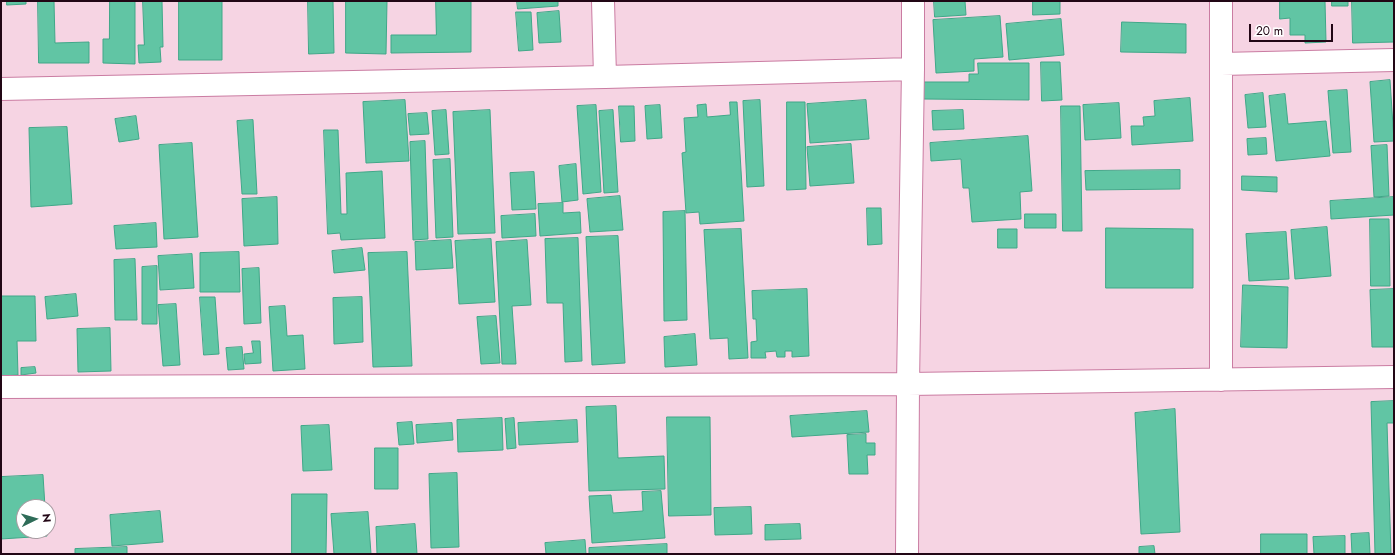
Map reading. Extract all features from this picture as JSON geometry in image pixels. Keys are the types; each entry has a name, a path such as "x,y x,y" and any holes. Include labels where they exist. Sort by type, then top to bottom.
{"street":[{"path":"603,1 605,77"},
{"path":"907,554 913,1"},
{"path":"1221,1 1221,380"},
{"path":"1221,64 1394,60"},
{"path":"1,89 913,70"},
{"path":"1,387 908,384 1394,377"}],"building":[{"path":"7,1 26,1 26,4 7,5"},
{"path":"38,1 54,1 55,43 89,42 89,63 39,63"},
{"path":"110,1 135,1 135,64 103,63 103,39 109,39"},
{"path":"143,1 162,1 163,47 160,47 161,62 139,63 138,45 144,45"},
{"path":"179,1 222,1 222,60 179,60"},
{"path":"308,1 333,1 334,53 309,54"},
{"path":"346,1 387,1 386,54 346,53"},
{"path":"436,1 471,1 471,52 391,53 391,35 436,35"},
{"path":"517,1 558,1 558,6 518,9"},
{"path":"934,1 965,1 966,15 935,17"},
{"path":"1033,1 1060,1 1060,14 1033,15"},
{"path":"1280,1 1325,1 1326,42 1305,43 1305,35 1290,35 1290,18 1280,19"},
{"path":"1332,1 1348,1 1348,6 1332,6"},
{"path":"1352,1 1394,1 1394,42 1353,43"},
{"path":"559,11 561,42 539,43 537,13"},
{"path":"516,12 531,12 533,50 519,51"},
{"path":"1000,16 1003,57 974,59 974,71 936,73 933,20"},
{"path":"1061,19 1064,55 1009,60 1006,24"},
{"path":"1122,22 1186,24 1186,53 1121,52"},
{"path":"1041,62 1060,62 1062,100 1042,101"},
{"path":"978,63 1029,63 1029,100 923,99 923,82 969,82 969,74 978,74"},
{"path":"1390,80 1394,141 1374,142 1370,82"},
{"path":"1347,90 1351,152 1333,153 1328,91"},
{"path":"1263,93 1266,127 1248,128 1245,95"},
{"path":"1285,94 1288,124 1326,121 1330,156 1276,161 1269,96"},
{"path":"1190,98 1193,141 1132,145 1131,126 1144,126 1143,117 1155,116 1154,101"},
{"path":"405,100 409,161 366,163 363,102"},
{"path":"760,100 764,186 747,187 743,101"},
{"path":"866,100 869,139 810,143 807,104"},
{"path":"730,102 737,102 744,221 700,224 699,212 686,213 682,153 686,152 684,118 698,117 697,105 706,104 707,117 730,115"},
{"path":"787,102 805,102 806,189 787,190"},
{"path":"1119,103 1121,138 1085,140 1083,105"},
{"path":"596,105 601,192 583,194 577,106"},
{"path":"660,105 662,138 647,139 645,106"},
{"path":"619,106 634,106 635,141 621,142"},
{"path":"1061,106 1080,106 1082,231 1063,231"},
{"path":"446,110 449,154 435,155 432,111"},
{"path":"490,110 495,233 458,234 453,112"},
{"path":"613,110 618,192 604,193 599,111"},
{"path":"963,110 964,129 933,130 932,111"},
{"path":"427,113 429,134 410,135 408,114"},
{"path":"136,116 139,139 119,142 115,119"},
{"path":"253,120 257,194 242,194 237,121"},
{"path":"67,127 72,204 31,207 29,128"},
{"path":"324,130 338,130 341,214 347,214 346,173 382,171 385,238 341,240 340,233 328,234"},
{"path":"1028,136 1032,191 1020,192 1021,219 972,222 969,188 963,188 961,159 931,161 930,143"},
{"path":"1266,138 1267,154 1248,155 1247,139"},
{"path":"425,141 428,239 413,240 410,142"},
{"path":"192,143 198,237 164,239 159,145"},
{"path":"851,144 854,183 810,186 807,147"},
{"path":"1387,145 1389,196 1374,197 1371,146"},
{"path":"450,159 453,237 436,238 433,160"},
{"path":"576,164 578,200 562,202 559,166"},
{"path":"1180,170 1180,189 1086,190 1085,171"},
{"path":"534,172 536,209 512,210 510,173"},
{"path":"1242,176 1277,177 1277,192 1242,190"},
{"path":"620,196 623,230 590,232 587,199"},
{"path":"277,197 278,244 244,246 242,199"},
{"path":"1394,197 1394,215 1331,219 1330,201"},
{"path":"563,203 563,213 580,212 581,233 540,236 538,204"},
{"path":"867,208 881,208 882,244 868,245"},
{"path":"685,211 687,320 664,321 663,212"},
{"path":"535,214 536,236 502,238 501,216"},
{"path":"1025,214 1056,214 1056,228 1025,228"},
{"path":"1370,219 1389,219 1390,286 1371,286"},
{"path":"156,223 157,247 116,249 114,226"},
{"path":"1327,227 1331,276 1295,279 1291,230"},
{"path":"1106,228 1193,229 1193,288 1106,288"},
{"path":"741,229 748,358 729,359 728,338 710,339 704,230"},
{"path":"998,229 1017,229 1017,248 998,248"},
{"path":"1286,232 1289,279 1249,281 1246,234"},
{"path":"618,236 625,363 592,365 586,237"},
{"path":"578,238 582,361 565,362 563,303 547,303 545,239"},
{"path":"491,239 495,302 459,304 455,241"},
{"path":"451,240 453,268 416,270 415,242"},
{"path":"527,240 531,305 512,306 516,364 502,364 496,242"},
{"path":"362,248 365,270 334,273 332,251"},
{"path":"239,252 240,292 200,292 200,253"},
{"path":"407,252 412,366 373,367 368,253"},
{"path":"192,254 194,288 160,290 158,256"},
{"path":"135,259 137,320 115,320 114,260"},
{"path":"157,266 157,324 142,324 142,267"},
{"path":"259,268 261,323 244,324 242,269"},
{"path":"1243,285 1288,287 1287,348 1241,347"},
{"path":"807,289 809,356 792,357 792,351 785,351 785,357 777,357 776,351 765,352 766,358 751,358 751,342 757,341 756,319 753,319 752,291"},
{"path":"1394,289 1394,347 1372,347 1370,290"},
{"path":"76,294 78,316 47,319 45,297"},
{"path":"1,296 35,296 36,341 17,341 18,375 1,376"},
{"path":"200,297 215,297 219,354 204,355"},
{"path":"362,297 363,342 334,344 333,298"},
{"path":"176,304 180,365 163,366 158,305"},
{"path":"285,306 287,336 303,335 305,369 273,371 269,307"},
{"path":"496,316 500,363 481,364 477,317"},
{"path":"110,328 111,371 78,372 77,329"},
{"path":"695,334 697,365 665,367 664,337"},
{"path":"252,341 260,341 261,363 245,364 244,354 253,353"},
{"path":"242,347 244,369 228,370 226,348"},
{"path":"35,367 36,373 21,375 21,368"},
{"path":"1394,401 1394,423 1387,423 1391,554 1375,554 1371,402"},
{"path":"616,406 618,458 664,456 665,489 589,491 586,407"},
{"path":"1175,409 1180,532 1141,534 1135,413"},
{"path":"867,411 869,432 792,437 790,416"},
{"path":"667,417 710,417 711,515 669,516"},
{"path":"502,418 503,450 458,452 457,420"},
{"path":"514,418 516,448 507,449 505,419"},
{"path":"577,420 578,442 519,445 518,423"},
{"path":"412,422 414,444 399,445 397,423"},
{"path":"452,423 453,440 417,443 416,425"},
{"path":"329,425 332,470 303,471 301,426"},
{"path":"866,434 866,443 875,443 875,455 867,455 868,474 849,474 847,435"},
{"path":"375,448 398,448 398,489 375,489"},
{"path":"457,473 459,547 431,548 429,474"},
{"path":"43,475 44,499 16,499 16,538 1,539 1,477"},
{"path":"661,491 665,538 592,543 589,496 611,495 613,513 643,511 642,492"},
{"path":"292,494 327,494 326,554 292,554"},
{"path":"751,507 752,534 715,535 714,508"},
{"path":"160,511 163,542 112,546 110,515"},
{"path":"368,512 371,554 334,554 331,514"},
{"path":"415,524 417,554 377,554 376,527"},
{"path":"800,524 801,539 765,540 765,525"},
{"path":"1369,533 1370,554 1352,554 1351,534"},
{"path":"1261,534 1307,534 1307,554 1261,554"},
{"path":"1345,536 1345,554 1314,554 1313,537"},
{"path":"585,540 586,554 546,554 545,543"},
{"path":"667,544 667,554 589,554 589,548"},
{"path":"1154,546 1155,554 1139,554 1139,547"},
{"path":"127,547 127,554 75,554 75,549"}]}
